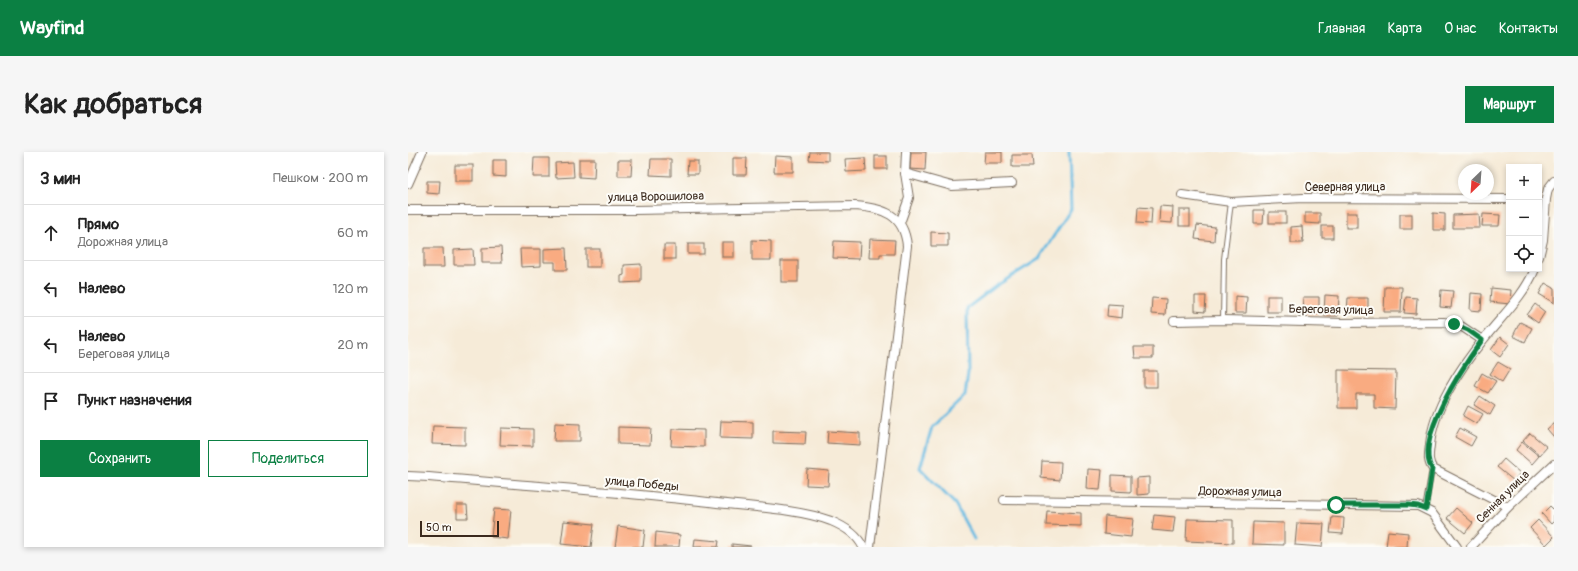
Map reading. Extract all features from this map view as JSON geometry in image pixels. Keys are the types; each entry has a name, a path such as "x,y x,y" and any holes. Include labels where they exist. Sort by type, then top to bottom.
{"street":[{"path":"408,184 422,152"},
{"path":"870,547 907,246 904,230 900,223 909,198 905,173 906,152"},
{"path":"905,173 952,186 1012,183"},
{"path":"1542,244 1542,199 1554,181"},
{"name":"Северная улица","path":"1182,195 1231,202 1303,198 1506,199"},
{"name":"улица Ворошилова","path":"408,210 635,210 855,206 879,209 894,217 900,223"},
{"path":"1508,508 1432,469 1428,459 1433,428 1454,382 1482,340 1524,290 1533,272"},
{"name":"Береговая улица","path":"1174,321 1223,320 1343,323 1444,322 1461,326 1482,340"},
{"name":"Сенная улица","path":"1471,547 1508,508 1554,464"},
{"name":"улица Победы","path":"408,476 429,476 689,500 790,512 830,521 844,528 855,536 863,547"},
{"name":"Дорожная улица","path":"1004,500 1409,505 1426,509"},
{"path":"1426,509 1438,520 1457,547"}],"lane":[{"path":"1223,320 1224,259 1231,202"},
{"path":"1426,509 1432,469"}],"building":[{"path":"810,152 828,152 828,161 809,160"},
{"path":"911,152 926,152 925,170 910,169"},
{"path":"985,152 1002,152 1002,163 984,163"},
{"path":"1012,155 1032,155 1033,167 1012,167"},
{"path":"775,156 793,157 793,172 774,172"},
{"path":"875,156 887,156 887,169 875,169"},
{"path":"534,158 549,158 549,177 533,177"},
{"path":"733,158 747,158 746,175 733,175"},
{"path":"865,158 866,171 846,172 845,159"},
{"path":"579,159 595,159 594,178 579,177"},
{"path":"651,159 671,159 671,176 650,175"},
{"path":"493,160 506,160 506,177 493,176"},
{"path":"618,160 632,160 631,176 618,176"},
{"path":"688,161 698,161 698,174 687,174"},
{"path":"573,162 574,177 556,178 555,163"},
{"path":"455,165 473,165 473,181 455,181"},
{"path":"427,181 440,181 439,194 427,193"},
{"path":"1160,206 1173,207 1172,223 1159,222"},
{"path":"1138,207 1152,208 1151,224 1137,223"},
{"path":"1179,210 1190,210 1190,226 1179,226"},
{"path":"1254,210 1264,210 1263,224 1254,224"},
{"path":"1269,212 1286,212 1286,223 1269,223"},
{"path":"1305,213 1320,213 1320,224 1305,223"},
{"path":"1346,213 1357,213 1357,228 1346,228"},
{"path":"1433,213 1445,214 1445,230 1433,230"},
{"path":"1400,214 1412,214 1412,229 1400,229"},
{"path":"1479,214 1480,228 1453,228 1453,215"},
{"path":"1483,214 1500,215 1499,226 1482,226"},
{"path":"1197,225 1215,227 1214,241 1195,239"},
{"path":"1302,226 1303,243 1291,243 1291,227"},
{"path":"1322,226 1333,226 1333,238 1322,238"},
{"path":"931,232 948,233 948,246 931,246"},
{"path":"870,239 895,240 894,254 880,254 880,258 869,258"},
{"path":"752,240 771,241 771,260 752,260"},
{"path":"834,241 860,242 859,259 833,258"},
{"path":"722,242 734,242 734,257 722,257"},
{"path":"688,244 704,244 704,254 688,254"},
{"path":"664,245 675,245 675,259 664,259"},
{"path":"501,247 502,263 482,263 482,248"},
{"path":"424,248 443,248 444,267 424,267"},
{"path":"566,248 567,270 555,270 555,262 544,262 544,249"},
{"path":"473,249 474,265 454,265 454,250"},
{"path":"520,249 541,249 541,266 521,267"},
{"path":"586,249 600,249 600,267 586,267"},
{"path":"781,261 798,261 798,282 781,282"},
{"path":"641,264 641,282 621,283 621,276 624,275 624,265"},
{"path":"1545,283 1554,288 1554,303 1539,294"},
{"path":"1385,287 1402,287 1401,312 1384,312"},
{"path":"1491,288 1511,290 1510,304 1490,302"},
{"path":"1441,290 1453,291 1451,308 1440,307"},
{"path":"1471,293 1482,294 1481,311 1470,310"},
{"path":"1325,295 1339,296 1338,316 1324,316"},
{"path":"1195,296 1206,296 1205,312 1195,311"},
{"path":"1235,296 1247,297 1246,313 1235,313"},
{"path":"1267,296 1281,296 1281,312 1267,312"},
{"path":"1303,297 1319,297 1319,314 1304,314"},
{"path":"1406,297 1417,298 1416,314 1404,313"},
{"path":"1152,298 1166,299 1165,315 1151,314"},
{"path":"1348,298 1368,298 1368,313 1347,313"},
{"path":"1108,304 1123,305 1122,318 1107,316"},
{"path":"1535,304 1545,312 1538,323 1527,315"},
{"path":"1520,322 1532,328 1525,342 1513,336"},
{"path":"1500,337 1509,344 1500,357 1491,350"},
{"path":"1134,347 1153,347 1153,358 1135,358"},
{"path":"1498,362 1510,369 1502,382 1490,374"},
{"path":"1338,370 1396,371 1395,409 1374,408 1374,394 1356,394 1356,408 1338,408"},
{"path":"1144,371 1157,371 1157,387 1144,387"},
{"path":"1482,373 1496,381 1488,393 1475,386"},
{"path":"1480,396 1495,406 1490,415 1474,405"},
{"path":"1468,406 1483,414 1477,424 1463,416"},
{"path":"721,421 753,422 753,439 720,438"},
{"path":"555,423 580,424 580,441 554,441"},
{"path":"1554,423 1554,437 1547,429"},
{"path":"433,426 465,427 465,445 432,444"},
{"path":"618,427 651,428 650,445 618,444"},
{"path":"501,428 533,429 533,446 500,445"},
{"path":"1460,428 1476,437 1471,446 1455,437"},
{"path":"672,429 704,430 704,447 671,446"},
{"path":"773,431 806,432 805,444 773,443"},
{"path":"828,431 860,433 860,445 827,443"},
{"path":"1530,433 1547,447 1540,455 1523,441"},
{"path":"1522,442 1539,456 1532,464 1516,450"},
{"path":"1504,459 1520,473 1514,481 1497,467"},
{"path":"1042,461 1061,462 1060,480 1041,478"},
{"path":"807,469 829,471 828,486 806,485"},
{"path":"1088,469 1102,470 1100,490 1087,489"},
{"path":"1112,475 1131,476 1131,492 1112,491"},
{"path":"1149,477 1149,494 1137,495 1137,478"},
{"path":"457,505 467,505 468,518 457,518"},
{"path":"1550,506 1554,510 1554,521 1551,524 1542,514"},
{"path":"1456,508 1473,523 1465,533 1447,518"},
{"path":"494,509 511,510 508,539 491,537"},
{"path":"1047,511 1081,513 1081,526 1046,525"},
{"path":"1154,515 1175,517 1173,532 1152,530"},
{"path":"1105,516 1133,519 1131,537 1104,534"},
{"path":"1332,517 1344,518 1343,534 1330,533"},
{"path":"1187,519 1233,520 1233,543 1186,541"},
{"path":"1538,520 1554,537 1546,545 1530,528"},
{"path":"564,521 594,524 591,547 561,544"},
{"path":"1253,522 1284,523 1284,545 1252,544"},
{"path":"1297,523 1324,524 1322,547 1295,545"},
{"path":"618,526 645,530 643,547 615,547"},
{"path":"1388,531 1408,533 1407,547 1386,547"},
{"path":"656,532 680,535 679,547 655,547"},
{"path":"695,539 719,541 718,547 694,547"},
{"path":"732,544 751,546 751,547 732,547"}],"waterway":[{"path":"974,539 955,504 920,468 932,427 965,395 968,374 967,308 996,286 1039,259 1071,209 1069,152"}],"route":[{"path":"1336,505 1409,505 1426,509 1432,469 1428,459 1430,439 1433,428 1454,382 1482,340 1468,330 1454,324"}]}
